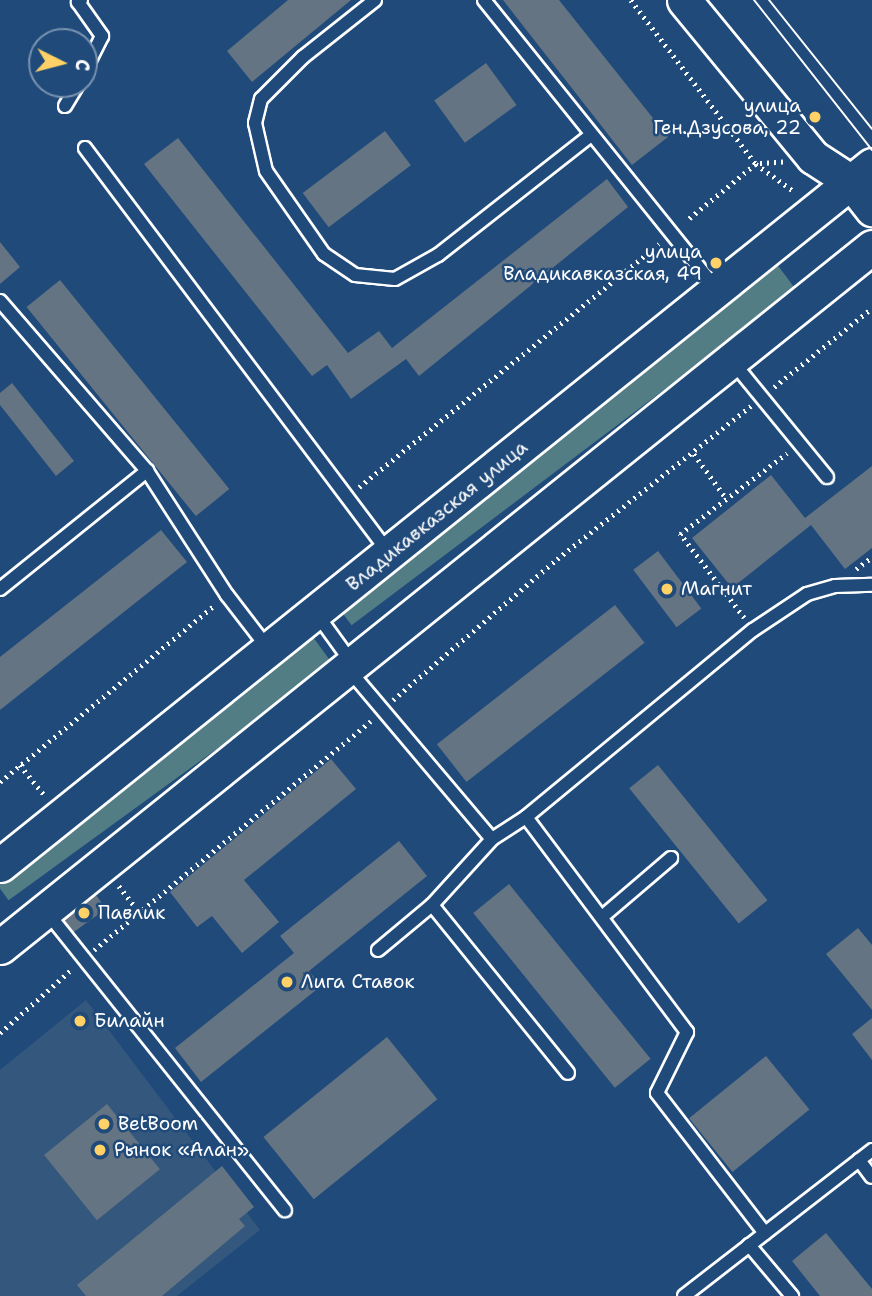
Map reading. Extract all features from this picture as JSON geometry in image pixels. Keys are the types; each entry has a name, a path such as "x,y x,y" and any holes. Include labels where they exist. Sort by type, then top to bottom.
{"main road":[{"path":"684,0 813,157 861,173 872,209"},
{"name":"Владикавказская улица","path":"0,865 861,173"},
{"path":"0,947 352,668 872,247"}],"lane":[{"path":"81,0 78,2 96,28"},
{"path":"375,0 303,57 261,99 255,124 266,172 324,254 355,275 395,279 438,255 591,135"},
{"path":"484,0 717,290"},
{"path":"65,106 70,98"},
{"path":"85,148 389,554"},
{"path":"0,300 147,471 227,595 269,650"},
{"path":"731,361 827,477"},
{"path":"0,589 147,471"},
{"path":"378,950 432,905 492,839 526,817 753,630 807,594 835,586 872,586"},
{"path":"316,613 352,668 492,839"},
{"path":"526,817 687,1032 657,1093 765,1233"},
{"path":"602,917 671,858"},
{"path":"432,905 568,1073"},
{"path":"46,911 285,1210"},
{"path":"684,1296 872,1150"},
{"path":"859,1160 872,1177"},
{"path":"749,1245 792,1296"}],"path":[{"path":"631,0 756,164 796,192"},
{"path":"688,220 756,164 796,161"},
{"path":"347,497 660,243"},
{"path":"392,701 557,559 694,454 872,308"},
{"path":"753,630 680,534 800,443"},
{"path":"694,454 727,499"},
{"path":"0,782 227,595"},
{"path":"0,1033 82,959 374,718"},
{"path":"20,765 50,802"},
{"path":"116,881 141,913"}],"shaded area":[{"name":"Рынок «Алан»","path":"86,1000 260,1230 177,1296 0,1296 0,1070"}],"green space":[{"path":"776,263 796,290 352,625 331,598"},
{"path":"313,637 333,665 9,900 0,888 0,864"}],"building":[{"path":"288,0 351,0 252,82 227,51"},
{"path":"503,0 559,0 668,137 632,165"},
{"path":"486,63 517,105 465,143 434,101"},
{"path":"385,131 411,165 329,227 303,193"},
{"path":"178,138 348,353 379,331 392,348 607,179 628,207 419,376 406,359 351,399 327,365 312,376 144,164"},
{"path":"0,242 20,267 0,284"},
{"path":"60,280 229,489 196,516 27,307"},
{"path":"12,383 74,461 56,476 0,405 0,393"},
{"path":"872,466 872,548 845,569 811,525 732,588 692,538 771,475 805,518"},
{"path":"161,530 187,562 0,710 0,657"},
{"name":"Магнит","path":"658,551 701,609 677,627 633,570"},
{"path":"615,605 645,643 466,782 437,744"},
{"path":"331,759 356,789 244,880 279,922 242,953 212,916 197,927 170,892"},
{"path":"658,765 768,900 739,924 629,788"},
{"path":"399,841 427,876 309,971 321,986 201,1082 175,1048 294,953 280,936"},
{"path":"509,884 651,1059 615,1088 473,913"},
{"name":"Павлик","path":"96,895 106,909 73,933 63,919"},
{"path":"858,928 872,945 872,1010 826,954"},
{"path":"872,1018 872,1060 852,1034"},
{"path":"387,1037 437,1099 314,1199 263,1137"},
{"path":"766,1056 809,1110 732,1172 689,1118"},
{"path":"107,1104 160,1169 97,1220 44,1155"},
{"path":"222,1166 254,1207 239,1219 245,1226 162,1296 86,1296 77,1285"},
{"path":"826,1233 872,1289 872,1296 820,1296 792,1261"}],"tram line":[{"path":"754,0 872,150"},
{"path":"769,0 872,129"}],"place":[{"name":"улица Ген.Дзусова, 22","path":"815,117"},
{"name":"улица Владикавказская, 49","path":"716,263"},
{"name":"Магнит","path":"667,589"},
{"name":"Павлик","path":"84,913"},
{"name":"Лига Ставок","path":"287,982"},
{"name":"Билайн","path":"80,1021"},
{"name":"BetBoom","path":"104,1124"},
{"name":"Рынок «Алан»","path":"100,1150"}]}
